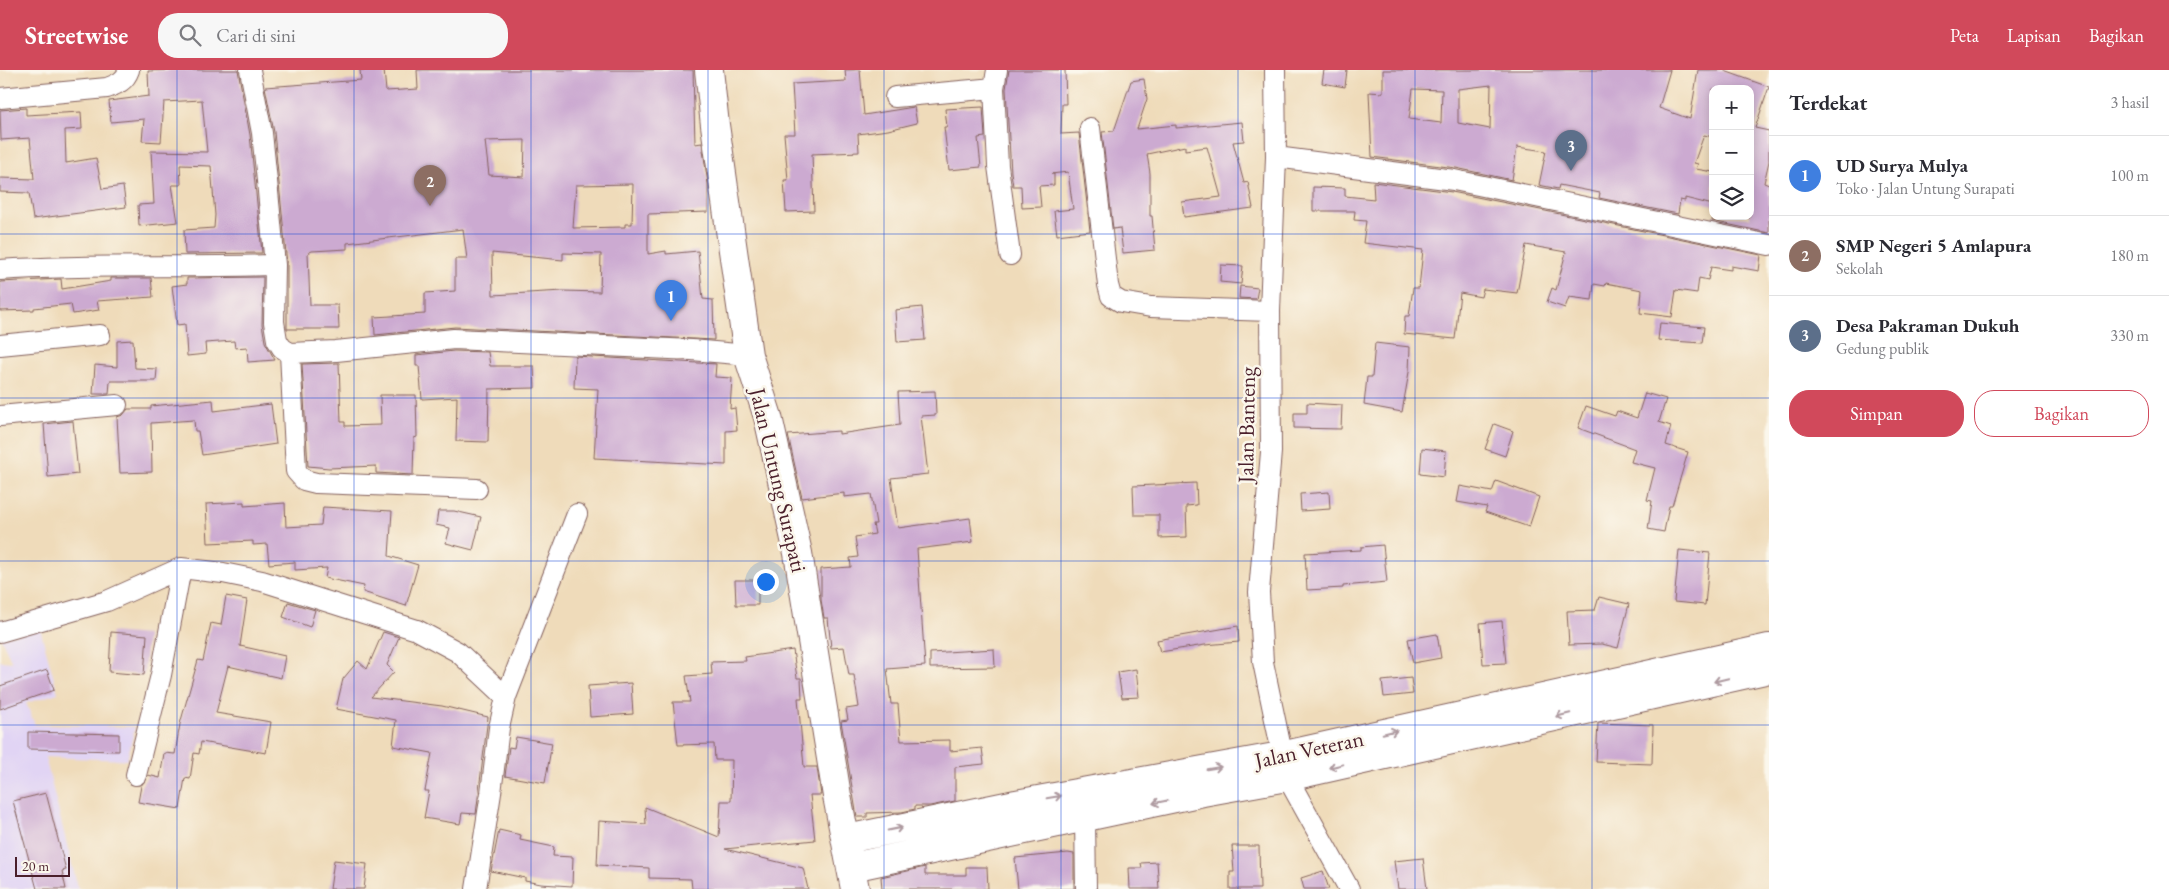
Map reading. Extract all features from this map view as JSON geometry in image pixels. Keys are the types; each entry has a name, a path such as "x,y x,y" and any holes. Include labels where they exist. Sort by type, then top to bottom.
{"main road":[{"name":"Jalan Untung Surapati","path":"709,70 715,125 748,355 768,417 798,553 836,796 847,839 854,878"},
{"name":"Jalan Veteran","path":"854,878 1284,767 1769,648"},
{"name":"Jalan Veteran","path":"847,839 1016,804 1284,767 1769,669"}],"street":[{"path":"0,98 107,88 118,84 126,78 129,70"},
{"path":"250,70 262,133 275,265 274,322 277,340 282,348 290,353 336,351 454,339 692,350 748,355"},
{"name":"Jalan Banteng","path":"1275,70 1276,157 1270,311 1271,452 1259,592 1262,662 1284,767 1349,889"},
{"path":"895,96 995,79 998,166 1010,255"},
{"path":"1090,128 1108,285 1112,296 1121,302 1151,306 1270,311"},
{"path":"1276,157 1454,180 1769,245"},
{"path":"0,270 102,266 193,268 275,265"},
{"path":"0,345 100,336"},
{"path":"290,353 296,471 304,480 316,483 476,489"},
{"path":"0,416 117,404"},
{"path":"476,889 490,803 499,728 506,697 577,514"},
{"path":"0,632 107,601 182,568 223,573 262,581 417,630 458,652 506,697"},
{"path":"136,775 161,675 182,568"},
{"path":"1085,818 1086,889"}],"shaded area":[{"path":"40,629 58,693 26,703 35,725 135,727 127,760 45,757 78,889 0,889 0,661 12,662 1,638"}],"building":[{"path":"238,70 250,135 262,253 185,254 184,230 214,228 215,215 211,166 180,165 181,185 172,185 178,222 139,226 138,205 154,204 151,151 207,152 202,100 164,102 161,142 142,141 144,119 111,122 109,101 149,96 148,71"},
{"path":"360,70 384,70 386,91 418,89 417,70 693,70 695,144 702,143 708,184 708,212 648,214 648,254 666,251 666,254 698,251 703,299 713,300 714,340 455,327 375,335 374,317 425,314 425,293 455,291 455,259 467,259 463,229 347,243 347,249 312,251 308,253 310,305 338,305 339,329 287,329 287,264 274,132 265,87 361,80","holes":["525,140 524,177 489,175 485,141","633,184 632,224 625,224 625,227 573,228 576,185","492,253 563,260 563,253 601,254 600,292 563,291 493,295"]},
{"path":"845,70 860,70 864,115 914,107 917,123 888,130 858,134 859,152 812,154 814,211 786,212 784,180 788,180 784,134 795,134 792,84 846,81"},
{"path":"1009,70 1065,70 1066,104 1062,104 1061,134 1079,133 1090,231 1057,235 1054,211 1073,209 1068,172 1051,174 1054,174 1054,185 1039,186 1041,207 1022,208 1021,186 1013,186 1011,172 1006,89"},
{"path":"1324,70 1347,70 1345,87 1322,83"},
{"path":"1383,70 1670,70 1659,108 1690,119 1698,70 1722,70 1769,87 1755,128 1769,131 1769,161 1764,183 1769,185 1769,233 1712,221 1754,220 1754,85 1709,85 1709,136 1704,135 1694,163 1698,164 1696,169 1709,171 1709,204 1685,198 1685,201 1680,200 1678,214 1599,198 1600,193 1559,185 1558,189 1539,185 1546,151 1517,147 1512,180 1456,168 1372,157 1369,92 1383,93","holes":["1491,85 1490,129 1458,123 1458,89","1413,89 1442,90 1441,123 1409,119"]},
{"path":"1144,79 1147,99 1137,129 1176,125 1176,128 1242,122 1244,141 1233,142 1244,183 1248,182 1253,208 1184,217 1182,202 1221,197 1207,147 1185,150 1185,146 1147,154 1150,173 1150,216 1152,216 1155,250 1123,253 1120,228 1113,229 1102,132 1114,131 1131,81"},
{"path":"983,107 985,137 978,138 981,167 949,170 944,127 947,127 945,109"},
{"path":"26,108 26,115 81,112 82,129 65,130 66,163 96,158 102,189 123,186 126,207 33,219 29,193 0,192 0,178 34,179 30,138 1,140 0,110"},
{"path":"1373,182 1452,192 1761,255 1759,271 1731,266 1731,270 1711,267 1708,280 1699,278 1697,293 1676,290 1672,317 1640,313 1642,290 1606,283 1605,286 1594,284 1592,300 1569,297 1565,308 1547,302 1552,288 1556,290 1566,252 1526,245 1517,293 1483,289 1481,297 1460,293 1455,339 1404,334 1405,316 1409,316 1413,288 1419,288 1423,250 1363,243 1366,221 1354,220 1355,211 1313,211 1313,187 1345,188 1345,196 1374,199"},
{"path":"1221,265 1243,266 1241,284 1220,282"},
{"path":"263,277 262,324 265,342 275,360 248,362 247,347 235,348 234,341 205,343 206,354 187,356 185,324 177,325 172,286 187,284 187,278"},
{"path":"111,278 151,278 153,297 97,301 99,310 73,314 71,304 34,308 34,310 0,311 0,282 61,279 62,289 111,281"},
{"path":"1240,286 1258,288 1256,299 1239,298"},
{"path":"922,307 925,340 897,342 895,310"},
{"path":"1660,323 1704,327 1702,343 1658,340"},
{"path":"133,340 135,368 157,369 156,381 110,381 109,394 93,394 95,365 117,367 117,341"},
{"path":"1375,343 1410,347 1409,372 1402,412 1364,405 1367,377 1372,377"},
{"path":"454,351 488,352 490,366 534,366 535,388 489,389 488,442 456,441 457,397 422,399 416,355"},
{"path":"575,356 716,364 715,377 732,378 730,409 735,408 737,430 726,431 726,465 594,458 598,389 574,388"},
{"path":"339,363 341,422 345,422 345,426 381,425 380,395 416,395 417,437 414,438 413,475 376,473 376,466 329,468 308,466 302,364"},
{"path":"935,391 936,415 921,416 928,474 891,478 898,528 970,518 973,542 917,549 925,666 887,669 891,704 898,704 901,741 950,740 950,751 982,748 984,764 955,767 955,801 930,806 915,806 915,809 902,812 867,813 867,817 857,817 841,721 848,720 846,709 859,707 854,675 849,675 844,647 831,648 828,618 824,618 821,600 821,569 851,567 850,558 858,557 855,537 875,534 873,524 876,524 871,494 844,497 844,493 802,498 788,435 839,431 839,434 900,425 898,392"},
{"path":"1645,393 1666,399 1659,422 1671,426 1666,445 1688,452 1672,506 1669,506 1664,532 1648,529 1652,501 1647,500 1655,468 1631,462 1635,449 1578,428 1586,406 1615,416 1617,411 1637,418"},
{"path":"213,400 214,411 271,404 276,444 202,455 194,420 151,423 152,472 120,473 117,417 123,415 128,409 151,409 151,406"},
{"path":"1307,403 1342,405 1341,429 1294,428 1294,413 1307,413"},
{"path":"73,421 78,474 48,477 44,424"},
{"path":"1494,424 1513,431 1505,456 1485,449"},
{"path":"1422,448 1446,451 1444,477 1420,474"},
{"path":"1496,481 1539,497 1529,527 1485,512 1487,507 1457,502 1460,486 1492,492"},
{"path":"1196,483 1197,505 1186,506 1187,537 1159,538 1159,515 1134,515 1133,486"},
{"path":"1329,492 1330,509 1301,511 1300,494"},
{"path":"244,502 244,506 285,503 286,527 321,525 323,507 392,511 389,556 418,565 406,606 363,592 364,586 325,578 327,568 295,570 295,562 269,564 267,544 253,545 253,541 208,543 206,504"},
{"path":"438,511 454,511 481,517 473,550 446,543 450,528 436,525"},
{"path":"1383,545 1387,582 1343,586 1343,588 1307,590 1305,553 1361,550 1361,547"},
{"path":"1679,550 1710,553 1705,605 1674,602"},
{"path":"735,580 758,580 758,605 736,605"},
{"path":"226,596 247,600 240,646 285,656 281,678 228,666 216,713 271,722 266,753 201,742 199,754 194,753 190,779 185,778 180,809 138,802 141,786 148,775 160,778 164,753 175,754 180,724 198,660 203,661 211,623 221,625"},
{"path":"1599,597 1629,604 1618,648 1602,644 1569,645 1567,611 1595,610"},
{"path":"288,602 315,610 310,627 283,617"},
{"path":"1502,621 1506,663 1483,664 1480,623"},
{"path":"1238,626 1239,642 1160,652 1157,640"},
{"path":"111,632 147,635 144,675 109,672"},
{"path":"383,632 399,637 387,665 394,672 371,697 442,706 488,717 476,814 462,813 460,824 424,818 429,791 425,791 432,753 393,746 396,720 336,709 343,679 358,661 367,669"},
{"path":"1437,634 1441,658 1413,663 1408,639"},
{"path":"994,649 995,667 930,668 930,653"},
{"path":"793,650 797,678 801,678 802,698 798,698 804,767 817,767 821,795 810,795 815,840 725,849 803,868 808,889 692,889 691,879 649,878 649,868 597,865 599,821 646,824 645,807 719,837 721,801 731,801 732,760 715,760 714,744 678,745 673,702 690,702 686,676 712,674 711,662 746,661 745,657"},
{"path":"1136,669 1139,697 1122,698 1118,672"},
{"path":"47,670 54,690 0,709 0,686"},
{"path":"1411,678 1413,694 1384,697 1382,681"},
{"path":"631,683 633,714 590,717 588,686"},
{"path":"1598,723 1653,725 1652,764 1596,762"},
{"path":"28,732 119,734 119,751 28,749"},
{"path":"516,737 552,743 545,783 505,776 509,747 514,748"},
{"path":"46,793 66,870 62,871 66,889 37,889 13,801"},
{"path":"499,830 521,835 520,840 554,847 553,856 573,857 572,886 541,884 525,881 525,878 491,871"},
{"path":"1232,846 1259,846 1260,889 1230,889 1230,872 1234,872"},
{"path":"1074,854 1074,889 1018,889 1015,858"},
{"path":"1423,858 1427,889 1398,889 1394,861"},
{"path":"334,860 367,864 364,889 330,889"},
{"path":"1157,862 1159,889 1130,889 1129,868 1142,868 1141,863"},
{"path":"925,867 925,875 966,875 966,867 987,867 988,889 882,889 881,877"},
{"path":"1323,871 1329,889 1304,889 1301,878"}],"place":[{"name":"Desa Pakraman Dukuh","path":"1571,171"},
{"name":"SMP Negeri 5 Amlapura","path":"430,206"},
{"name":"UD Surya Mulya","path":"671,321"}]}
